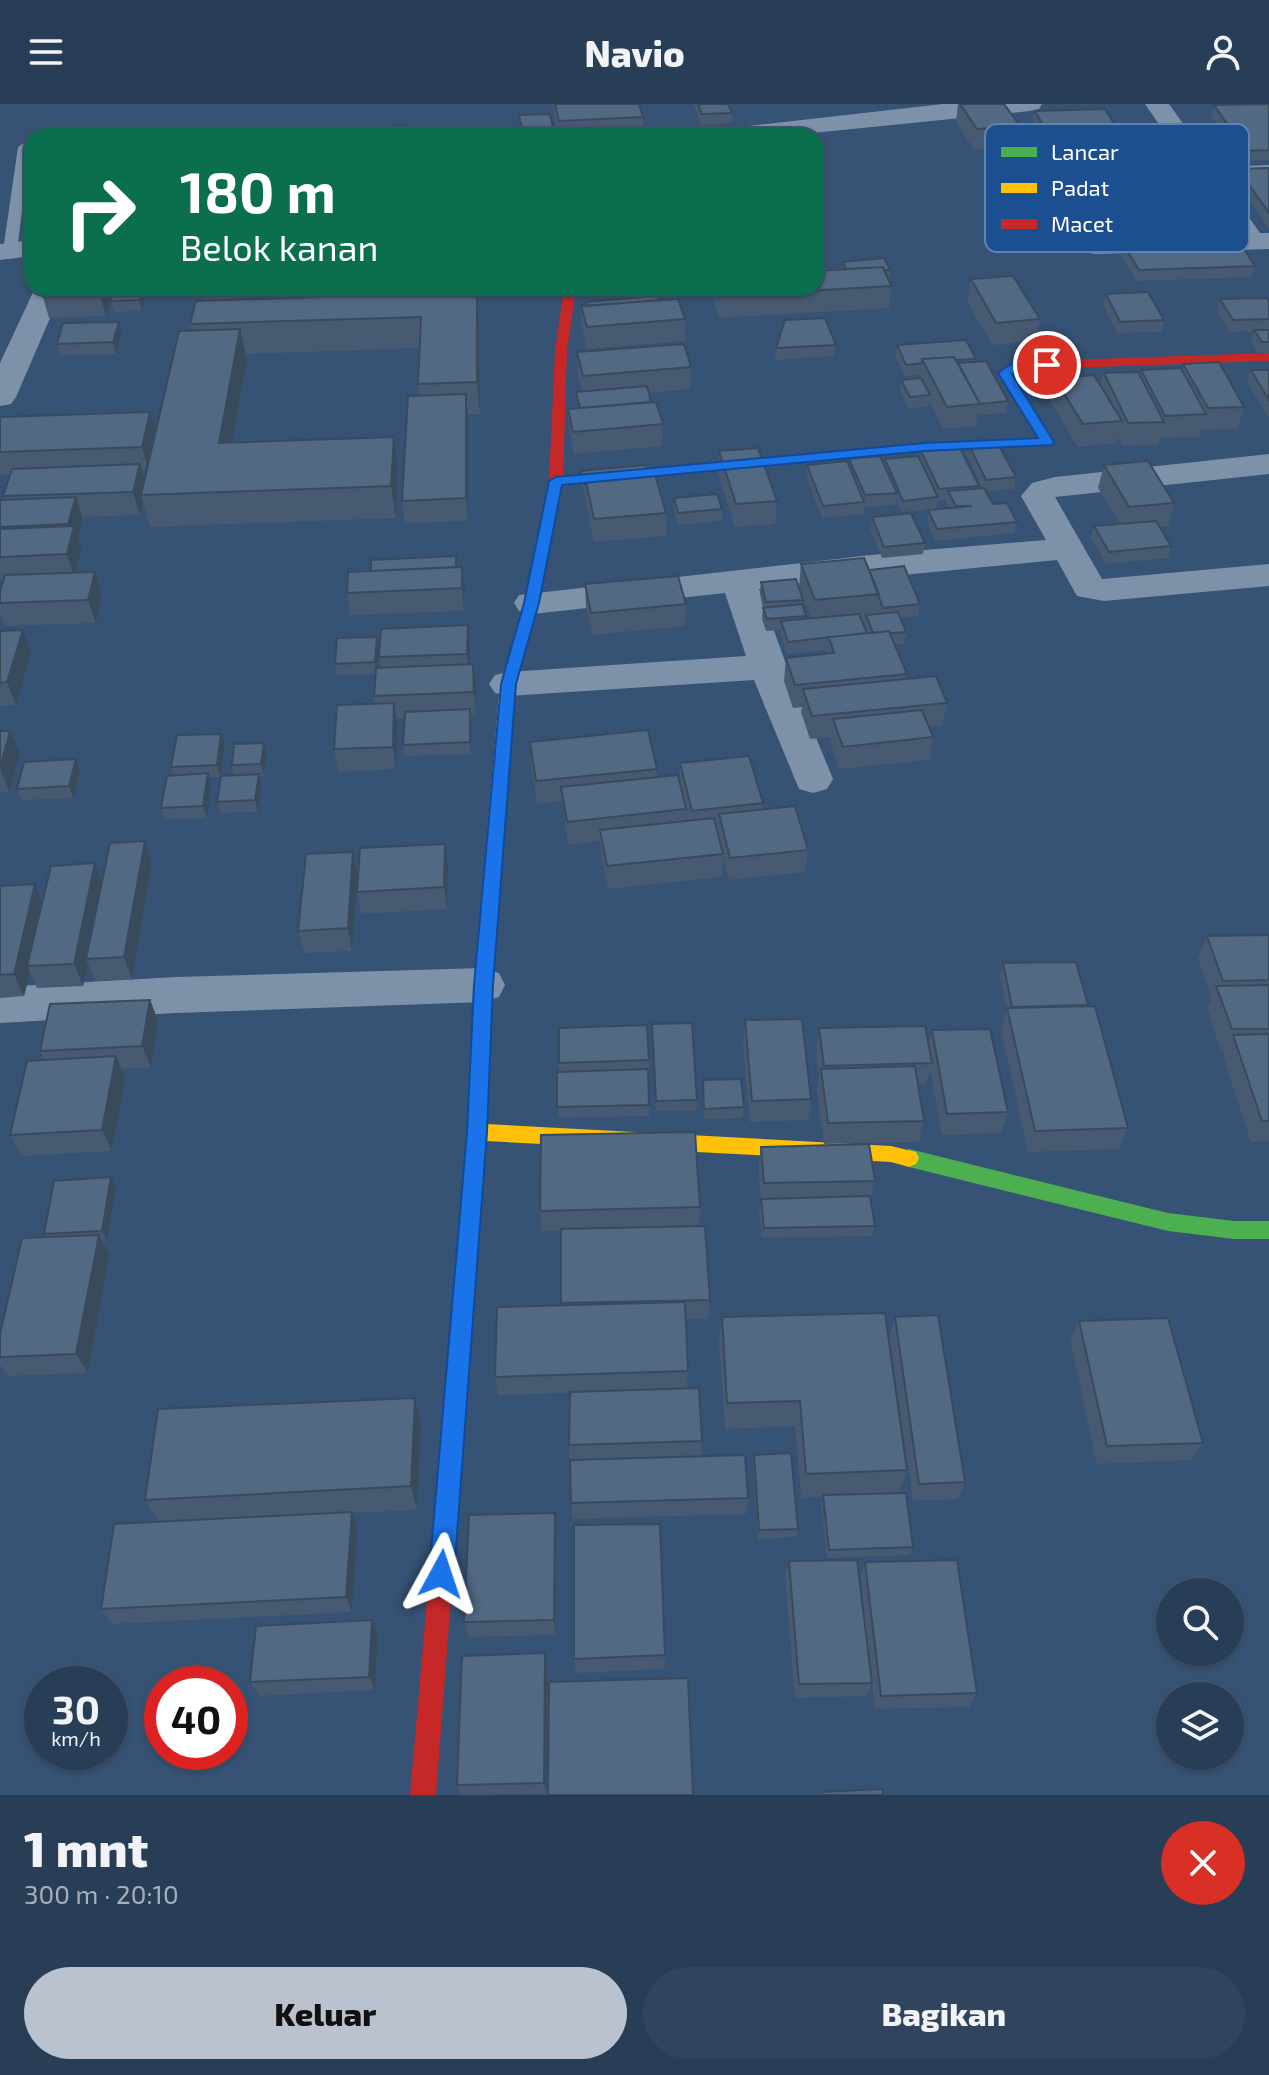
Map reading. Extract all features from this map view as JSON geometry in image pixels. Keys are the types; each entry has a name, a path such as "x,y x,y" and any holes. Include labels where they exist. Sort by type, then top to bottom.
{"street":[{"path":"788,128 1030,104"},
{"path":"1157,104 1172,124"},
{"path":"1249,174 1269,173"},
{"path":"0,397 45,296"},
{"path":"423,1795 477,1132 483,985 508,684 532,603 556,481 561,351 569,296"},
{"path":"1055,487 1047,442 1006,377 1007,370 1066,364 1269,357"},
{"path":"556,481 925,447 1047,442"},
{"path":"1269,464 1055,487 1044,490 1038,496 1087,586 1094,590 1269,575"},
{"path":"532,603 1067,549"},
{"path":"739,582 768,667 813,779"},
{"path":"508,684 768,667"},
{"path":"0,1005 176,995 483,985"},
{"path":"477,1132 891,1154 1004,1180 1136,1217 1225,1232 1269,1230"}],"lane":[{"path":"14,250 24,147"}],"building":[{"path":"555,104 639,104 643,117 559,121"},
{"path":"698,104 728,104 732,113 702,114"},
{"path":"960,104 1004,104 1019,124 985,124 985,128 977,129"},
{"path":"1269,104 1269,150 1249,151 1249,124 1227,124 1214,105"},
{"path":"1105,109 1114,124 1042,124 1035,111"},
{"path":"550,114 553,128 522,128 519,115"},
{"path":"1269,168 1269,213 1249,185 1249,169"},
{"path":"1128,252 1246,252 1255,266 1139,270"},
{"path":"884,258 890,270 883,267 846,269 843,262"},
{"path":"883,267 891,286 824,290 824,271"},
{"path":"1013,276 1040,319 996,323 971,279"},
{"path":"1148,292 1164,320 1120,322 1106,294"},
{"path":"112,296 140,296 139,300 111,301"},
{"path":"477,296 477,382 418,384 421,317 190,324 196,301"},
{"path":"658,296 659,300 588,306 586,302"},
{"path":"1267,298 1269,319 1233,320 1220,299"},
{"path":"678,299 685,319 587,327 581,306"},
{"path":"825,318 836,345 776,348 785,320"},
{"path":"119,322 113,342 57,344 63,323"},
{"path":"240,329 219,443 394,437 391,486 141,495 179,331"},
{"path":"1254,330 1269,330 1269,342 1262,342"},
{"path":"966,340 976,359 922,359 922,363 906,365 897,345"},
{"path":"684,344 691,367 583,376 577,352"},
{"path":"954,357 980,404 947,407 922,359"},
{"path":"986,361 1008,401 980,404 958,363"},
{"path":"1219,362 1244,407 1208,408 1183,364"},
{"path":"1181,368 1206,414 1165,416 1141,370"},
{"path":"1251,370 1269,370 1269,400"},
{"path":"1138,372 1164,422 1128,423 1104,373"},
{"path":"1094,375 1122,421 1083,424 1055,379"},
{"path":"921,378 930,395 910,397 901,380"},
{"path":"647,386 651,402 580,408 576,392"},
{"path":"466,394 466,498 402,501 408,396"},
{"path":"656,402 663,424 573,432 568,409"},
{"path":"150,412 142,447 0,452 0,417"},
{"path":"996,440 1016,477 986,480 968,443"},
{"path":"758,448 777,501 736,504 719,451"},
{"path":"960,448 979,486 939,489 921,451"},
{"path":"880,456 897,493 865,495 849,459"},
{"path":"918,456 938,497 903,501 885,459"},
{"path":"847,461 864,502 823,506 807,465"},
{"path":"1148,461 1174,503 1129,507 1104,465"},
{"path":"140,464 133,492 3,496 12,469"},
{"path":"645,465 647,471 585,477 585,485 581,471"},
{"path":"654,471 666,513 594,519 585,477"},
{"path":"984,488 993,504 1007,503 1017,522 937,529 928,510 972,506 956,506 948,491"},
{"path":"717,494 722,509 678,513 674,498"},
{"path":"76,497 68,524 0,527 0,500"},
{"path":"911,513 925,543 884,547 872,517"},
{"path":"1156,521 1171,546 1109,552 1094,526"},
{"path":"74,526 67,554 0,557 0,529"},
{"path":"456,556 456,567 371,571 371,560"},
{"path":"864,558 879,594 815,600 801,564"},
{"path":"904,566 920,604 883,608 869,570"},
{"path":"462,567 462,588 347,593 348,572"},
{"path":"95,572 88,600 0,603 5,575"},
{"path":"678,576 686,604 591,613 585,584"},
{"path":"796,579 803,600 766,602 761,582"},
{"path":"802,604 806,616 767,619 763,608"},
{"path":"898,612 906,632 873,633 866,615"},
{"path":"859,614 867,633 788,642 781,621"},
{"path":"468,625 467,654 379,657 381,629"},
{"path":"23,630 7,682 0,683 0,631"},
{"path":"889,631 907,674 795,685 786,658 834,653 829,637"},
{"path":"377,637 375,662 335,664 337,638"},
{"path":"473,664 474,692 374,696 376,668"},
{"path":"936,676 947,703 812,716 803,689"},
{"path":"394,703 393,747 334,749 337,705"},
{"path":"470,709 470,742 403,745 405,712"},
{"path":"922,710 933,737 843,747 833,719"},
{"path":"648,730 657,769 536,781 530,742"},
{"path":"0,731 10,731 0,768"},
{"path":"221,734 217,765 171,767 177,735"},
{"path":"264,743 261,764 232,765 234,744"},
{"path":"749,756 763,803 692,811 680,763"},
{"path":"76,759 69,786 17,789 24,762"},
{"path":"208,773 203,806 161,808 167,776"},
{"path":"259,774 255,800 217,802 221,776"},
{"path":"678,775 686,809 567,822 561,787"},
{"path":"795,806 808,850 730,858 719,814"},
{"path":"714,818 723,854 607,866 600,830"},
{"path":"145,841 124,957 86,959 110,843"},
{"path":"445,844 444,887 357,892 360,848"},
{"path":"353,852 348,928 298,931 306,854"},
{"path":"95,863 74,964 27,966 51,866"},
{"path":"35,884 14,974 0,975 0,886"},
{"path":"1269,935 1269,980 1223,981 1207,936"},
{"path":"1076,962 1088,1005 1012,1007 1003,963"},
{"path":"1269,985 1269,1029 1232,1029 1216,986"},
{"path":"150,1000 142,1046 40,1051 50,1004"},
{"path":"1095,1006 1128,1128 1035,1131 1007,1008"},
{"path":"802,1019 811,1099 752,1101 745,1020"},
{"path":"692,1023 697,1100 656,1101 652,1024"},
{"path":"647,1025 649,1060 559,1063 559,1028"},
{"path":"925,1026 932,1063 824,1066 819,1028"},
{"path":"990,1029 1008,1112 947,1114 932,1030"},
{"path":"1269,1034 1269,1121 1262,1121 1233,1035"},
{"path":"116,1056 102,1130 10,1135 27,1061"},
{"path":"915,1066 924,1121 828,1123 821,1069"},
{"path":"648,1069 649,1105 557,1107 557,1072"},
{"path":"741,1079 744,1107 704,1109 703,1080"},
{"path":"695,1132 700,1207 540,1211 541,1135"},
{"path":"869,1144 875,1181 764,1183 761,1147"},
{"path":"111,1177 102,1231 44,1234 54,1181"},
{"path":"870,1196 875,1226 764,1228 761,1199"},
{"path":"705,1226 710,1300 561,1303 561,1229"},
{"path":"99,1235 76,1354 0,1357 0,1334 22,1238"},
{"path":"685,1302 688,1371 495,1377 497,1307"},
{"path":"885,1313 907,1470 806,1474 800,1401 727,1403 722,1317"},
{"path":"938,1315 965,1482 919,1484 895,1317"},
{"path":"1168,1318 1203,1443 1107,1446 1079,1321"},
{"path":"699,1388 702,1441 569,1445 570,1392"},
{"path":"415,1398 411,1486 145,1500 158,1409"},
{"path":"791,1453 798,1529 759,1530 754,1455"},
{"path":"745,1455 748,1498 571,1503 570,1460"},
{"path":"906,1493 913,1547 829,1550 823,1495"},
{"path":"352,1512 346,1597 101,1609 114,1524"},
{"path":"555,1513 554,1620 464,1622 469,1515"},
{"path":"660,1524 665,1655 574,1659 574,1525"},
{"path":"857,1560 872,1683 799,1684 789,1561"},
{"path":"957,1560 977,1693 881,1696 865,1562"},
{"path":"372,1620 369,1677 250,1682 256,1626"},
{"path":"545,1653 544,1783 457,1785 462,1656"},
{"path":"688,1678 693,1795 548,1795 549,1682"},
{"path":"883,1789 883,1795 822,1795 822,1792"}],"traffic: fast":[{"path":"594,478 932,447"},
{"path":"909,1158 1168,1222 1234,1230 1269,1230"}],"traffic: slow":[{"path":"469,1233 483,985 508,684 528,617"},
{"path":"477,1132 891,1154 909,1158"}],"traffic: jam":[{"path":"528,617 556,481 561,351 569,296"},
{"path":"932,447 1047,442 1006,377 1007,370 1066,364 1269,357"},
{"path":"423,1795 469,1233"}],"route":[{"path":"441,1574 477,1132 483,985 508,684 532,603 556,481 925,447 1047,442 1005,373 1013,368 1047,365"}]}
